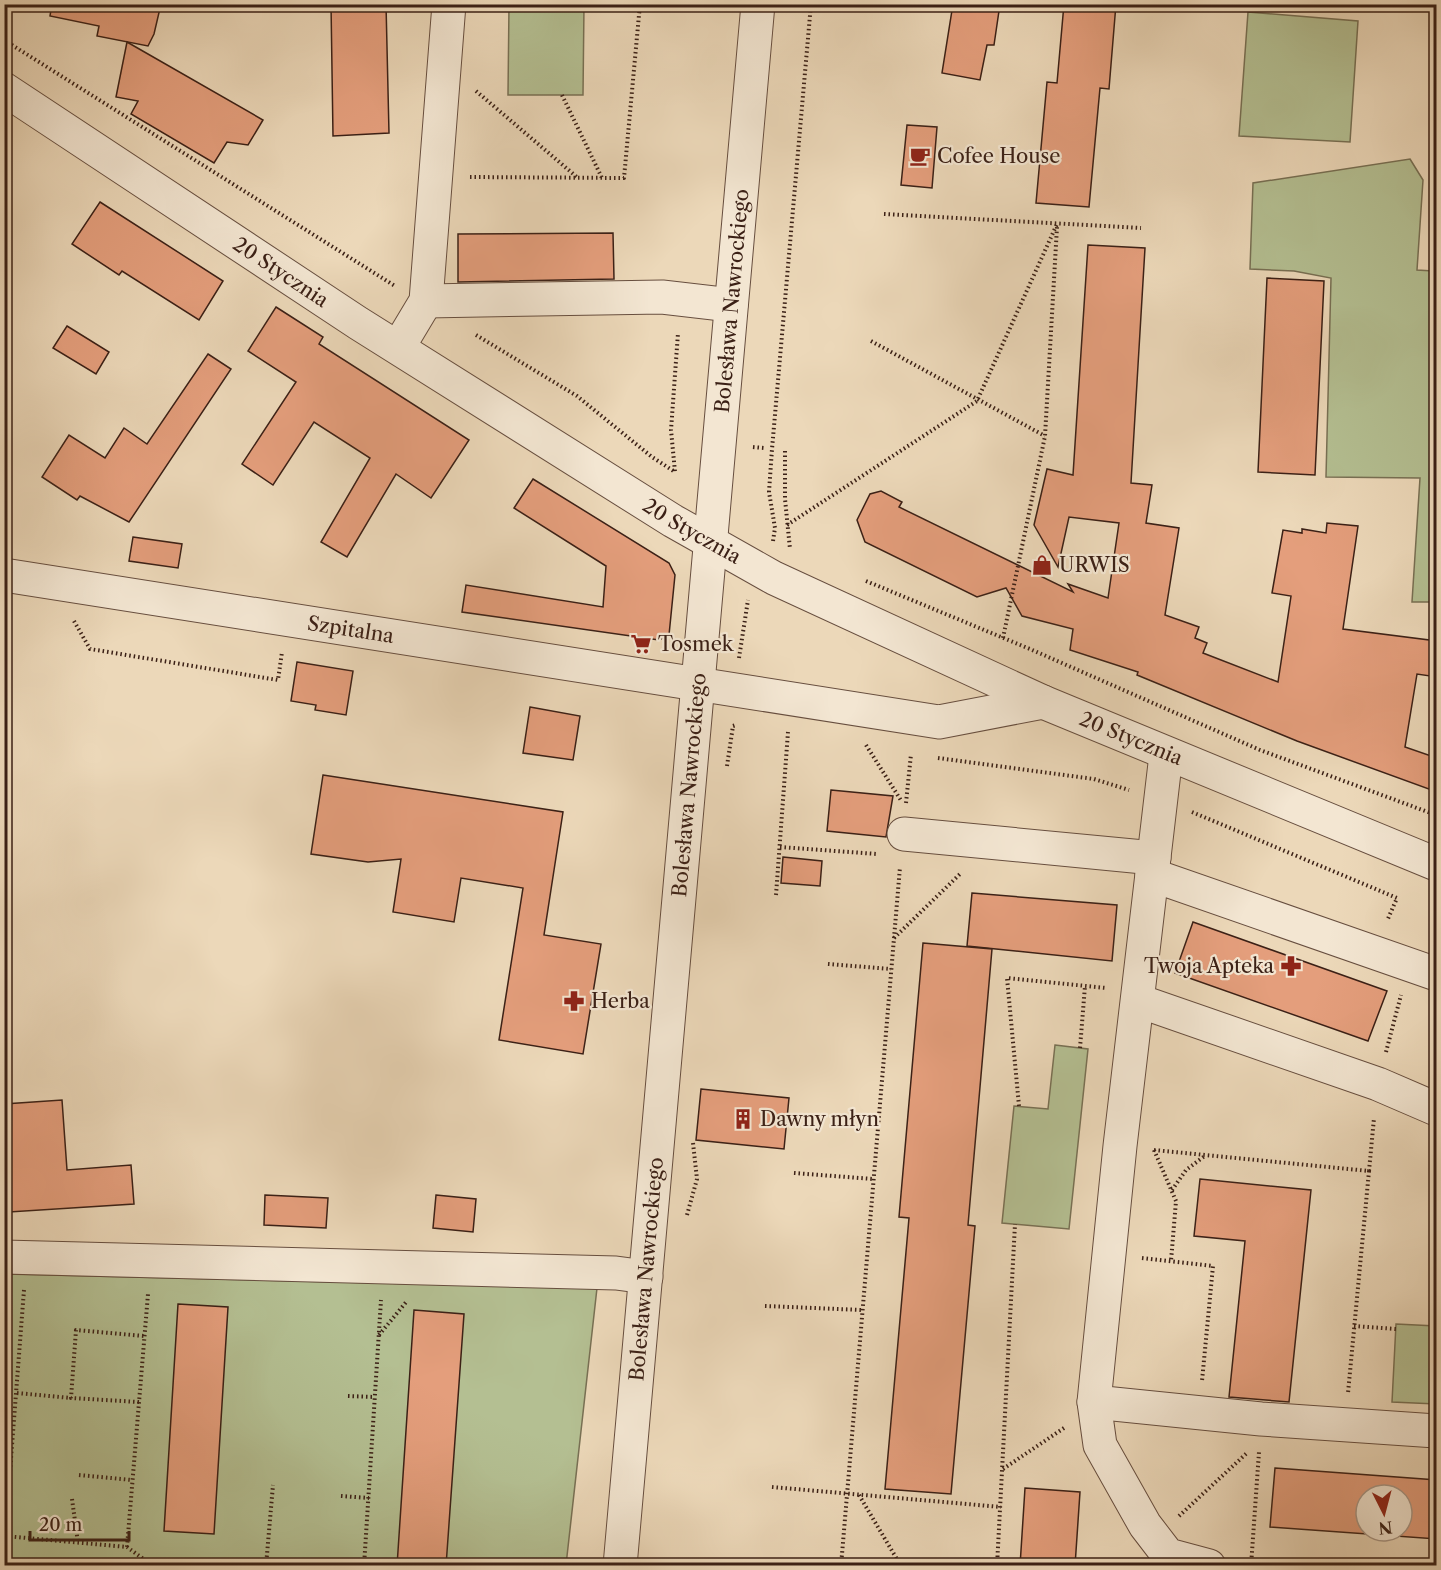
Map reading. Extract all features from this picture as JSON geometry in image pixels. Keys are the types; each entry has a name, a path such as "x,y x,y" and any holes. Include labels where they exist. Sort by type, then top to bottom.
{"street":[{"path":"399,346 425,302 449,4"},
{"name":"Bolesława Nawrockiego","path":"620,1566 758,4"},
{"name":"20 Stycznia","path":"4,89 358,322 711,543 761,570 1042,702 1166,755 1437,864"},
{"path":"425,302 662,297 730,305"},
{"name":"Szpitalna","path":"4,575 939,722 1042,702"},
{"path":"1166,755 1120,1146 1095,1405 1100,1445 1145,1526 1168,1555 1209,1566"},
{"path":"902,845 992,843 1153,866 1423,968"},
{"path":"1139,996 1377,1084 1437,1109"},
{"path":"15,1257 616,1273 646,1277"},
{"path":"1095,1405 1198,1412 1260,1430 1345,1425 1437,1431"}],"path":[{"path":"436,177 624,178 639,4"},
{"path":"734,689 748,600 775,528 769,492 771,449 811,4"},
{"path":"4,40 425,302"},
{"path":"445,65 579,178"},
{"path":"562,95 602,178"},
{"path":"884,214 1140,228"},
{"path":"787,525 977,401 1057,224"},
{"path":"1004,638 1045,436 1057,224"},
{"path":"475,335 577,396 675,472 672,441 681,300"},
{"path":"871,341 977,401 1045,436"},
{"path":"672,441 682,442"},
{"path":"785,451 790,549 801,553"},
{"path":"865,580 1260,750 1437,815"},
{"path":"70,614 90,649 278,680 283,650"},
{"path":"776,895 788,731"},
{"path":"866,745 906,808 911,754"},
{"path":"1161,800 1397,898 1375,951"},
{"path":"894,938 992,843"},
{"path":"780,847 902,845 842,1566"},
{"path":"828,964 891,969"},
{"path":"1345,1425 1377,1084 1423,968"},
{"path":"1019,1106 1007,978 1086,986 1139,996"},
{"path":"1080,1048 1086,986"},
{"path":"1120,1146 1369,1171"},
{"path":"1154,1150 1176,1201 1171,1261"},
{"path":"1171,1190 1186,1170 1206,1155"},
{"path":"794,1173 873,1179"},
{"path":"997,1566 1015,1224"},
{"path":"1109,1254 1213,1266 1198,1412"},
{"path":"15,1257 17,1393 5,1536 127,1547 153,1566"},
{"path":"127,1547 151,1261"},
{"path":"364,1566 384,1267"},
{"path":"765,1306 862,1310"},
{"path":"1354,1326 1396,1329"},
{"path":"70,1398 76,1330 144,1335"},
{"path":"17,1393 139,1402"},
{"path":"348,1396 375,1396"},
{"path":"1002,1470 1095,1405"},
{"path":"1155,1538 1260,1430"},
{"path":"1251,1566 1260,1430"},
{"path":"79,1475 132,1480"},
{"path":"266,1566 273,1485"},
{"path":"772,1487 1000,1507"},
{"path":"859,1495 901,1566"},
{"path":"341,1496 369,1498"},
{"path":"72,1499 78,1543"}],"green space":[{"path":"509,5 584,5 583,95 508,95"},
{"path":"1248,12 1358,21 1350,142 1239,136"},
{"path":"1410,159 1423,180 1417,270 1433,271 1436,238 1436,602 1412,602 1420,478 1326,477 1331,278 1294,271 1250,269 1253,183"},
{"path":"1055,1045 1088,1049 1069,1229 1002,1223 1014,1106 1048,1109"},
{"path":"5,1274 597,1288 566,1565 5,1566"},
{"path":"1396,1324 1436,1326 1436,1404 1392,1402"}],"building":[{"path":"52,4 161,4 154,34 148,46 97,36 99,26 50,16"},
{"path":"331,4 386,4 389,133 333,136"},
{"path":"953,4 1000,4 994,45 987,45 980,80 942,73"},
{"path":"1064,4 1116,4 1109,89 1100,88 1089,207 1036,203 1047,82 1057,83"},
{"path":"127,42 263,120 248,145 227,142 214,163 131,114 138,101 116,97"},
{"path":"907,125 937,127 932,188 901,185"},
{"path":"100,202 223,281 199,320 122,271 119,275 72,244"},
{"path":"613,233 614,279 458,282 458,234"},
{"path":"1088,245 1145,248 1131,483 1152,485 1146,523 1179,528 1165,615 1199,627 1195,638 1207,643 1203,653 1278,682 1291,596 1272,593 1283,530 1302,533 1302,529 1326,533 1327,523 1358,526 1343,629 1437,641 1437,677 1417,674 1405,747 1437,758 1437,792 1297,741 1137,675 1138,672 1070,650 1073,629 1022,616 1006,588 977,597 865,542 857,520 870,494 881,491 902,502 899,507 1073,592 1068,584 1108,598 1119,523 1069,517 1058,567 1034,525 1047,469 1073,475"},
{"path":"1267,278 1324,281 1315,475 1258,472"},
{"path":"276,307 323,337 319,344 469,440 431,498 396,474 347,557 321,542 370,458 314,422 273,485 242,464 296,382 248,351"},
{"path":"67,326 109,352 96,374 53,348"},
{"path":"208,354 231,369 129,522 80,496 77,500 42,477 69,435 105,458 124,428 147,444"},
{"path":"533,479 669,563 675,575 669,635 659,640 462,612 466,585 603,607 606,566 514,508"},
{"path":"133,537 182,544 178,568 129,561"},
{"path":"297,662 353,671 346,715 315,710 316,705 291,701"},
{"path":"530,707 580,716 573,760 523,753"},
{"path":"323,775 563,812 544,935 601,944 583,1054 499,1040 523,888 461,878 454,922 393,912 401,859 368,862 311,854"},
{"path":"831,790 893,796 886,837 827,831"},
{"path":"783,857 822,861 820,886 781,883"},
{"path":"972,893 1117,905 1112,961 967,946"},
{"path":"1193,922 1387,991 1368,1041 1175,973"},
{"path":"923,943 992,949 968,1225 975,1226 951,1494 885,1489 909,1218 899,1217"},
{"name":"Dawny młyn","path":"701,1089 789,1098 784,1149 696,1140"},
{"path":"62,1100 67,1170 131,1165 134,1204 9,1212 4,1171 4,1104"},
{"path":"1200,1179 1311,1190 1289,1402 1229,1397 1245,1241 1194,1236"},
{"path":"265,1195 328,1198 326,1228 264,1225"},
{"path":"436,1195 476,1199 473,1232 433,1228"},
{"path":"178,1304 228,1307 214,1534 164,1531"},
{"path":"414,1310 464,1314 446,1566 397,1566"},
{"path":"1275,1468 1437,1480 1437,1539 1414,1537 1414,1483 1354,1483 1354,1533 1270,1527"},
{"path":"1025,1488 1080,1492 1075,1566 1020,1566"}],"place":[{"name":"Cofee House","path":"920,156"},
{"name":"URWIS","path":"1042,565"},
{"name":"Tosmek","path":"641,644"},
{"name":"Twoja Apteka","path":"1291,966"},
{"name":"Herba","path":"574,1001"},
{"name":"Dawny młyn","path":"743,1119"}]}
